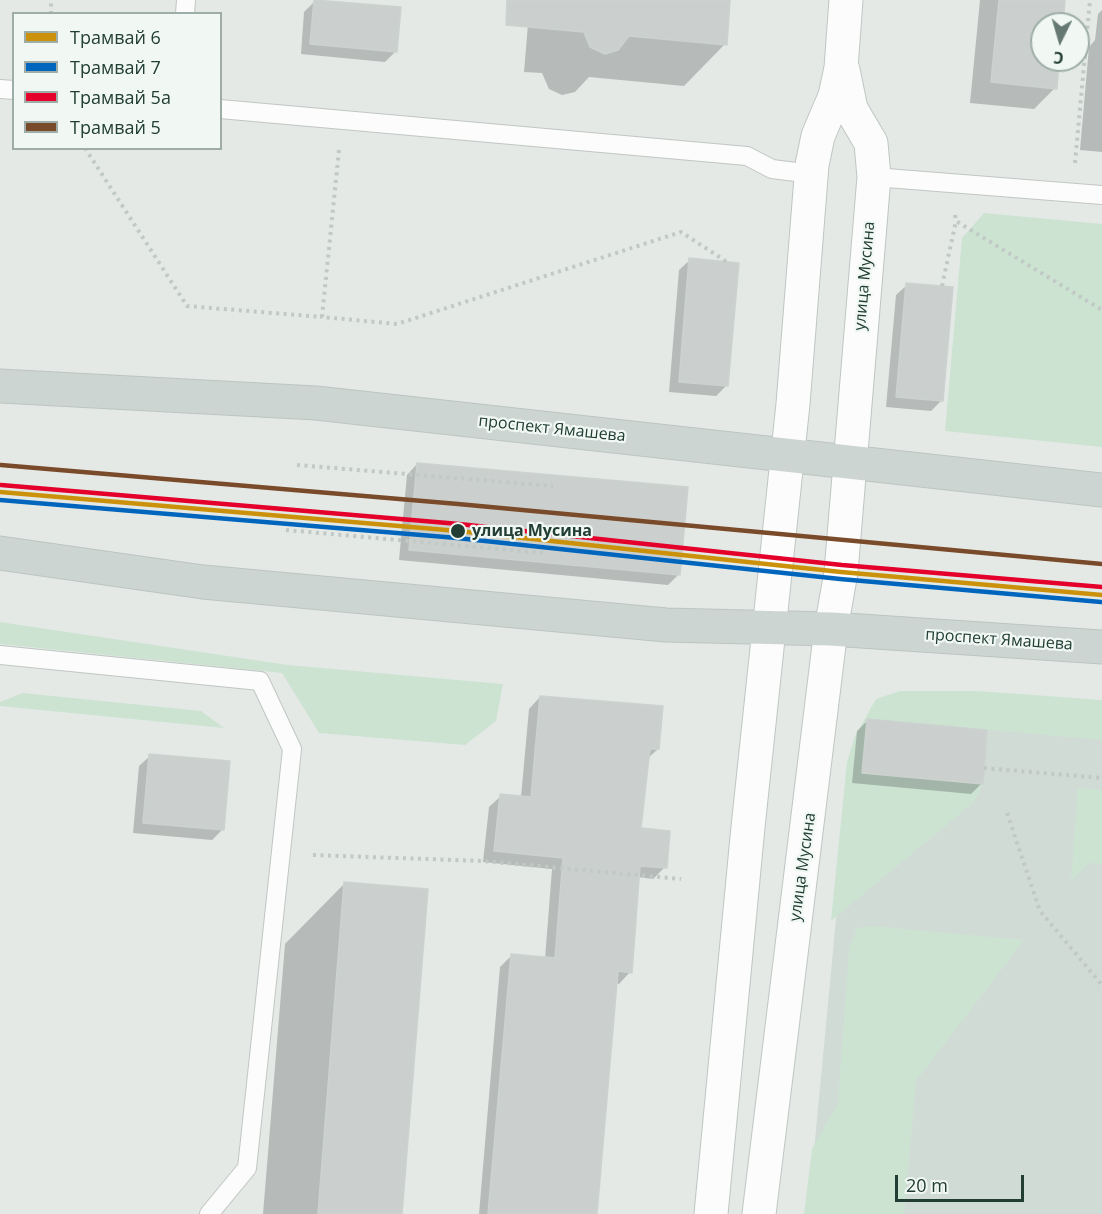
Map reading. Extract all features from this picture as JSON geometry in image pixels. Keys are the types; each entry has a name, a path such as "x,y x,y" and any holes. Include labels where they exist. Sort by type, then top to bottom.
{"main road":[{"name":"проспект Ямашева","path":"0,386 316,403 1102,490"},
{"name":"проспект Ямашева","path":"0,553 203,582 666,625 831,628 1102,647"}],"street":[{"name":"улица Мусина","path":"711,1214 788,456 812,174 819,136 835,96 843,59 846,0"},
{"name":"улица Мусина","path":"759,1214 831,628 841,572 874,177 871,143 848,98 843,59"}],"lane":[{"path":"222,109 747,156 772,169 812,174"},
{"path":"874,177 1102,195"},
{"path":"0,656 260,681 292,749 247,1168 208,1214"}],"path":[{"path":"1072,193 1090,0"},
{"path":"322,317 342,119"},
{"path":"86,150 188,306 397,324 681,232 727,262"},
{"path":"942,286 956,221 954,184"},
{"path":"956,221 1102,310"},
{"path":"297,465 553,486"},
{"path":"286,530 543,553"},
{"path":"984,768 1102,778"},
{"path":"1007,813 1040,911 1102,985"},
{"path":"279,854 482,861 681,879"}],"shaded area":[{"path":"879,704 1102,705 1102,1214 808,1214 837,909 859,739"}],"green space":[{"path":"984,213 1102,224 1102,447 945,431 962,238"},
{"path":"0,622 288,665 503,684 496,721 465,745 319,733 282,673 0,644"},
{"path":"900,691 978,691 1102,700 1102,740 867,719 862,773 983,784 973,803 831,921 847,762 855,736 876,699"},
{"path":"23,693 201,711 224,728 0,706 0,702"},
{"path":"1078,788 1102,790 1102,864 1089,863 1071,881"},
{"path":"872,926 1024,940 916,1081 904,1214 804,1214 812,1149 838,1103 849,950 857,928"}],"building":[{"path":"314,0 401,7 397,52 310,44"},
{"path":"507,0 730,0 727,45 629,36 618,50 605,54 590,47 584,32 506,25"},
{"path":"999,0 1065,0 1064,12 1030,12 1030,72 1058,72 1057,89 991,82"},
{"path":"689,258 739,263 728,386 679,382"},
{"path":"906,283 953,287 943,401 896,397"},
{"path":"417,463 688,487 680,575 409,550"},
{"path":"540,696 663,706 659,749 650,749 641,828 670,831 667,868 640,866 632,973 618,971 597,1214 488,1214 511,954 555,958 563,858 494,851 500,794 531,797"},
{"path":"867,719 987,730 983,784 862,773"},
{"path":"149,754 230,761 224,830 143,823"},
{"path":"344,882 428,889 402,1214 318,1214"}],"tram line":[{"name":"5","path":"1,465 458,504 1102,564"},
{"name":"5а","path":"1,485 459,524 842,565 1102,587"},
{"name":"6","path":"0,492 458,531 841,572 1102,595"},
{"name":"7","path":"0,500 457,538 840,579 1101,602"}],"place":[{"name":"улица Мусина","path":"458,531"}]}
